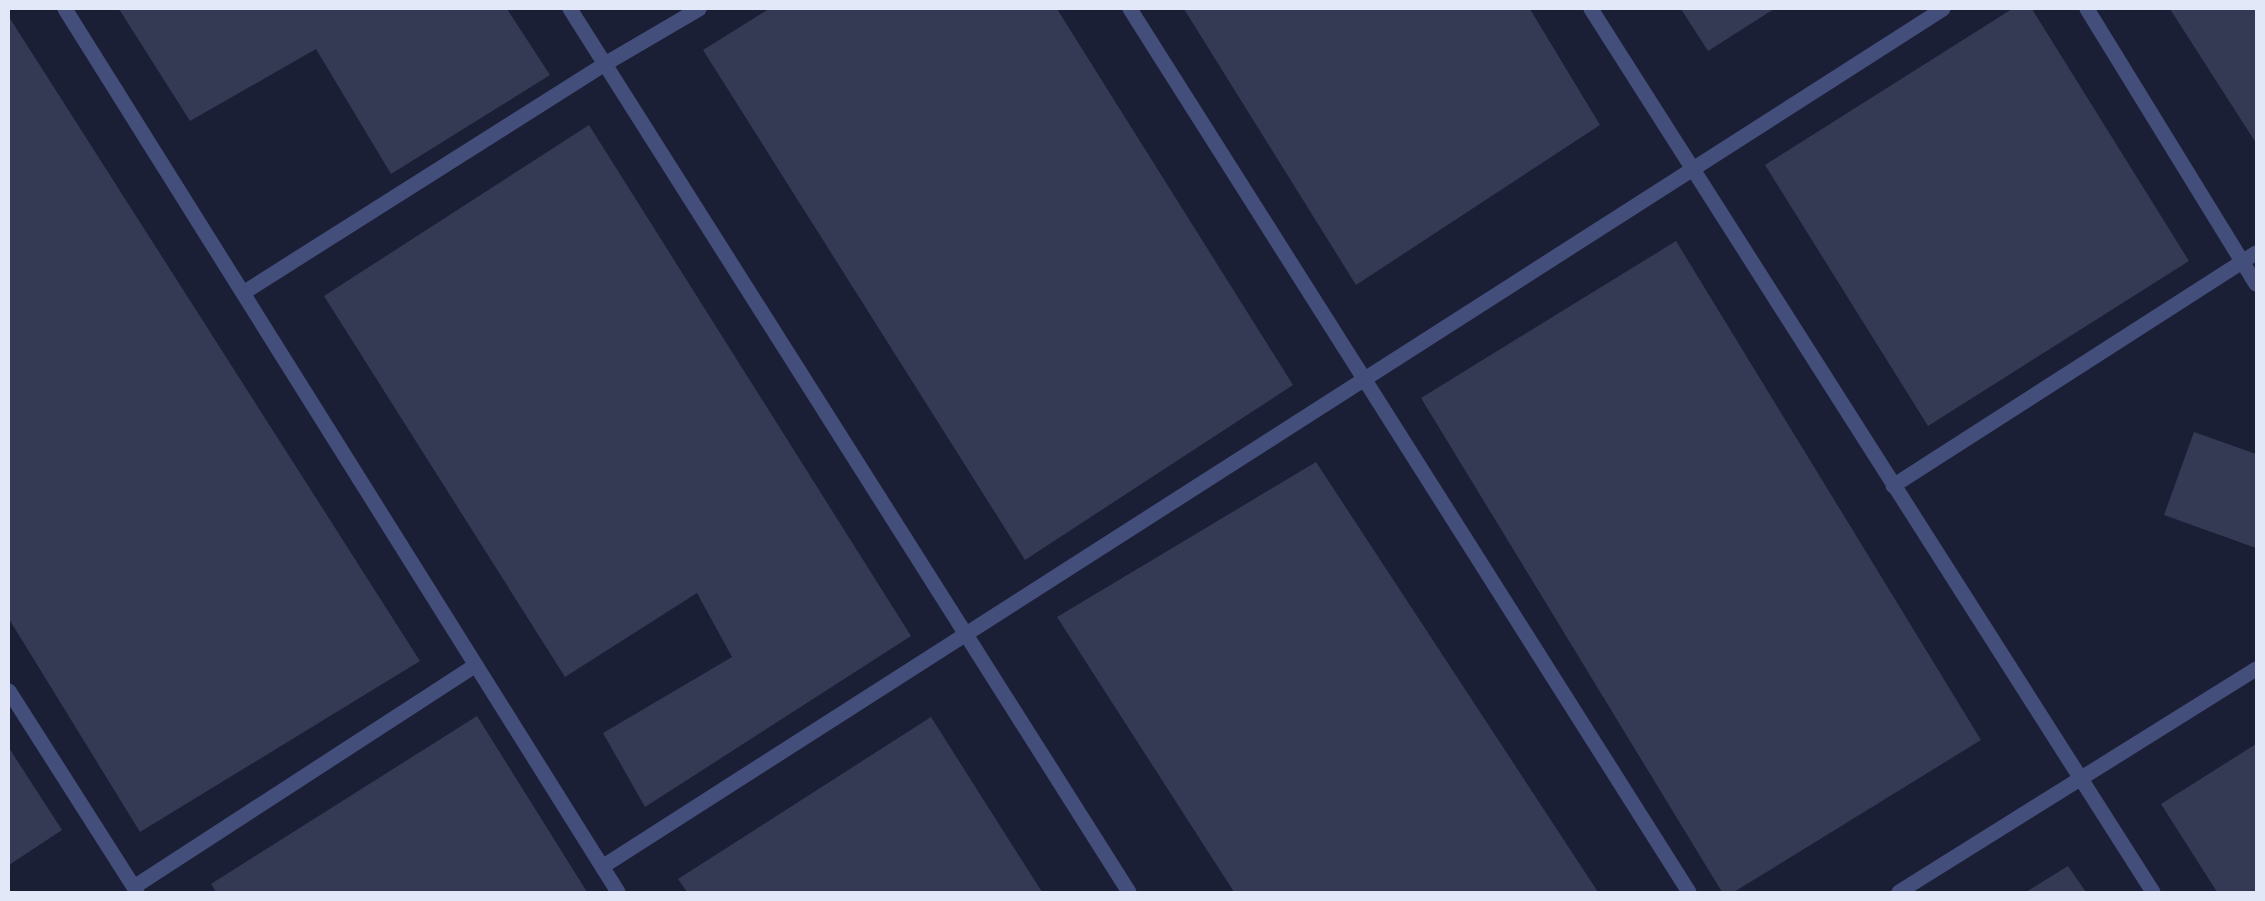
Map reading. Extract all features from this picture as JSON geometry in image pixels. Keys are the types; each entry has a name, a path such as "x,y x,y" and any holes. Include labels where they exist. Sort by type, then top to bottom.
{"lane":[{"path":"65,9 618,892"},
{"path":"570,9 1129,892"},
{"path":"243,293 605,64 699,9"},
{"path":"1130,9 1689,892"},
{"path":"1591,9 2153,892"},
{"path":"602,867 1943,9"},
{"path":"2087,9 2256,284"},
{"path":"1893,486 2256,253"},
{"path":"9,691 136,890 476,664"},
{"path":"1899,892 2256,668"}],"building":[{"path":"119,9 507,9 550,75 391,174 316,49 190,121"},
{"path":"769,9 1057,9 1293,385 1025,560 703,50"},
{"path":"1184,9 1530,9 1600,125 1356,285"},
{"path":"1681,9 1774,9 1708,51"},
{"path":"2012,9 2032,9 2189,261 1928,426 1765,165"},
{"path":"2170,9 2256,9 2256,143"},
{"path":"9,17 420,661 140,832 9,619"},
{"path":"589,125 911,636 645,807 603,733 732,657 697,593 565,677 324,296"},
{"path":"1676,241 1981,740 1734,892 1722,892 1421,398"},
{"path":"2194,432 2256,454 2256,548 2164,515"},
{"path":"1316,462 1598,892 1234,892 1057,617"},
{"path":"477,716 587,892 216,892 211,884"},
{"path":"931,717 1042,892 687,892 678,879"},
{"path":"2256,744 2256,892 2217,892 2161,804"},
{"path":"9,748 62,830 9,865"},
{"path":"2068,866 2086,892 2026,892"}]}
